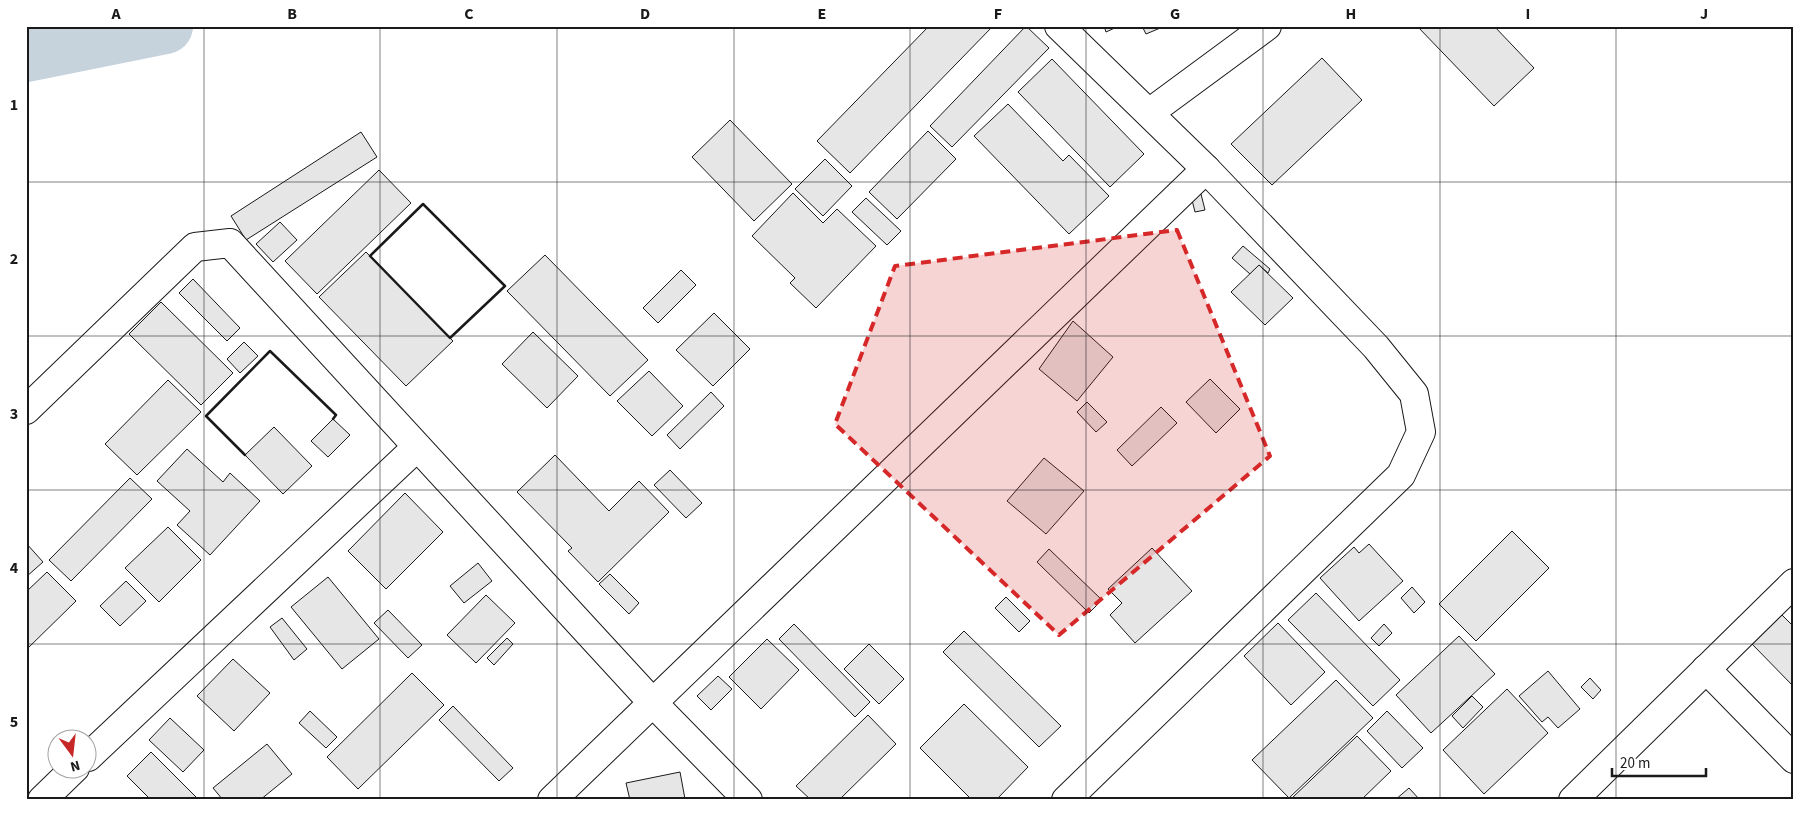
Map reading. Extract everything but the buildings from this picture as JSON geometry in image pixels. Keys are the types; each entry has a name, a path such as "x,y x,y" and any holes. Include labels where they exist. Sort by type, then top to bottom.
{"street":[{"path":"1059,26 1206,169 1382,354 1414,394 1421,432 1401,475 1066,800"},
{"path":"1149,114 1267,26"},
{"path":"552,800 1206,169"},
{"path":"26,410 195,247 230,243 653,703 748,800"},
{"path":"98,748 417,447"},
{"path":"1573,800 1794,583"},
{"path":"1706,669 1794,759"},
{"path":"42,800 65,778"}],"highlighted area":[{"path":"1177,230 1270,456 1059,635 835,424 895,266"}],"waterway":[{"path":"26,54 165,26"}],"wall":[{"path":"423,204 505,286 450,338 370,256 423,204"},
{"path":"245,455 206,416 270,351 336,415 333,419"}]}
